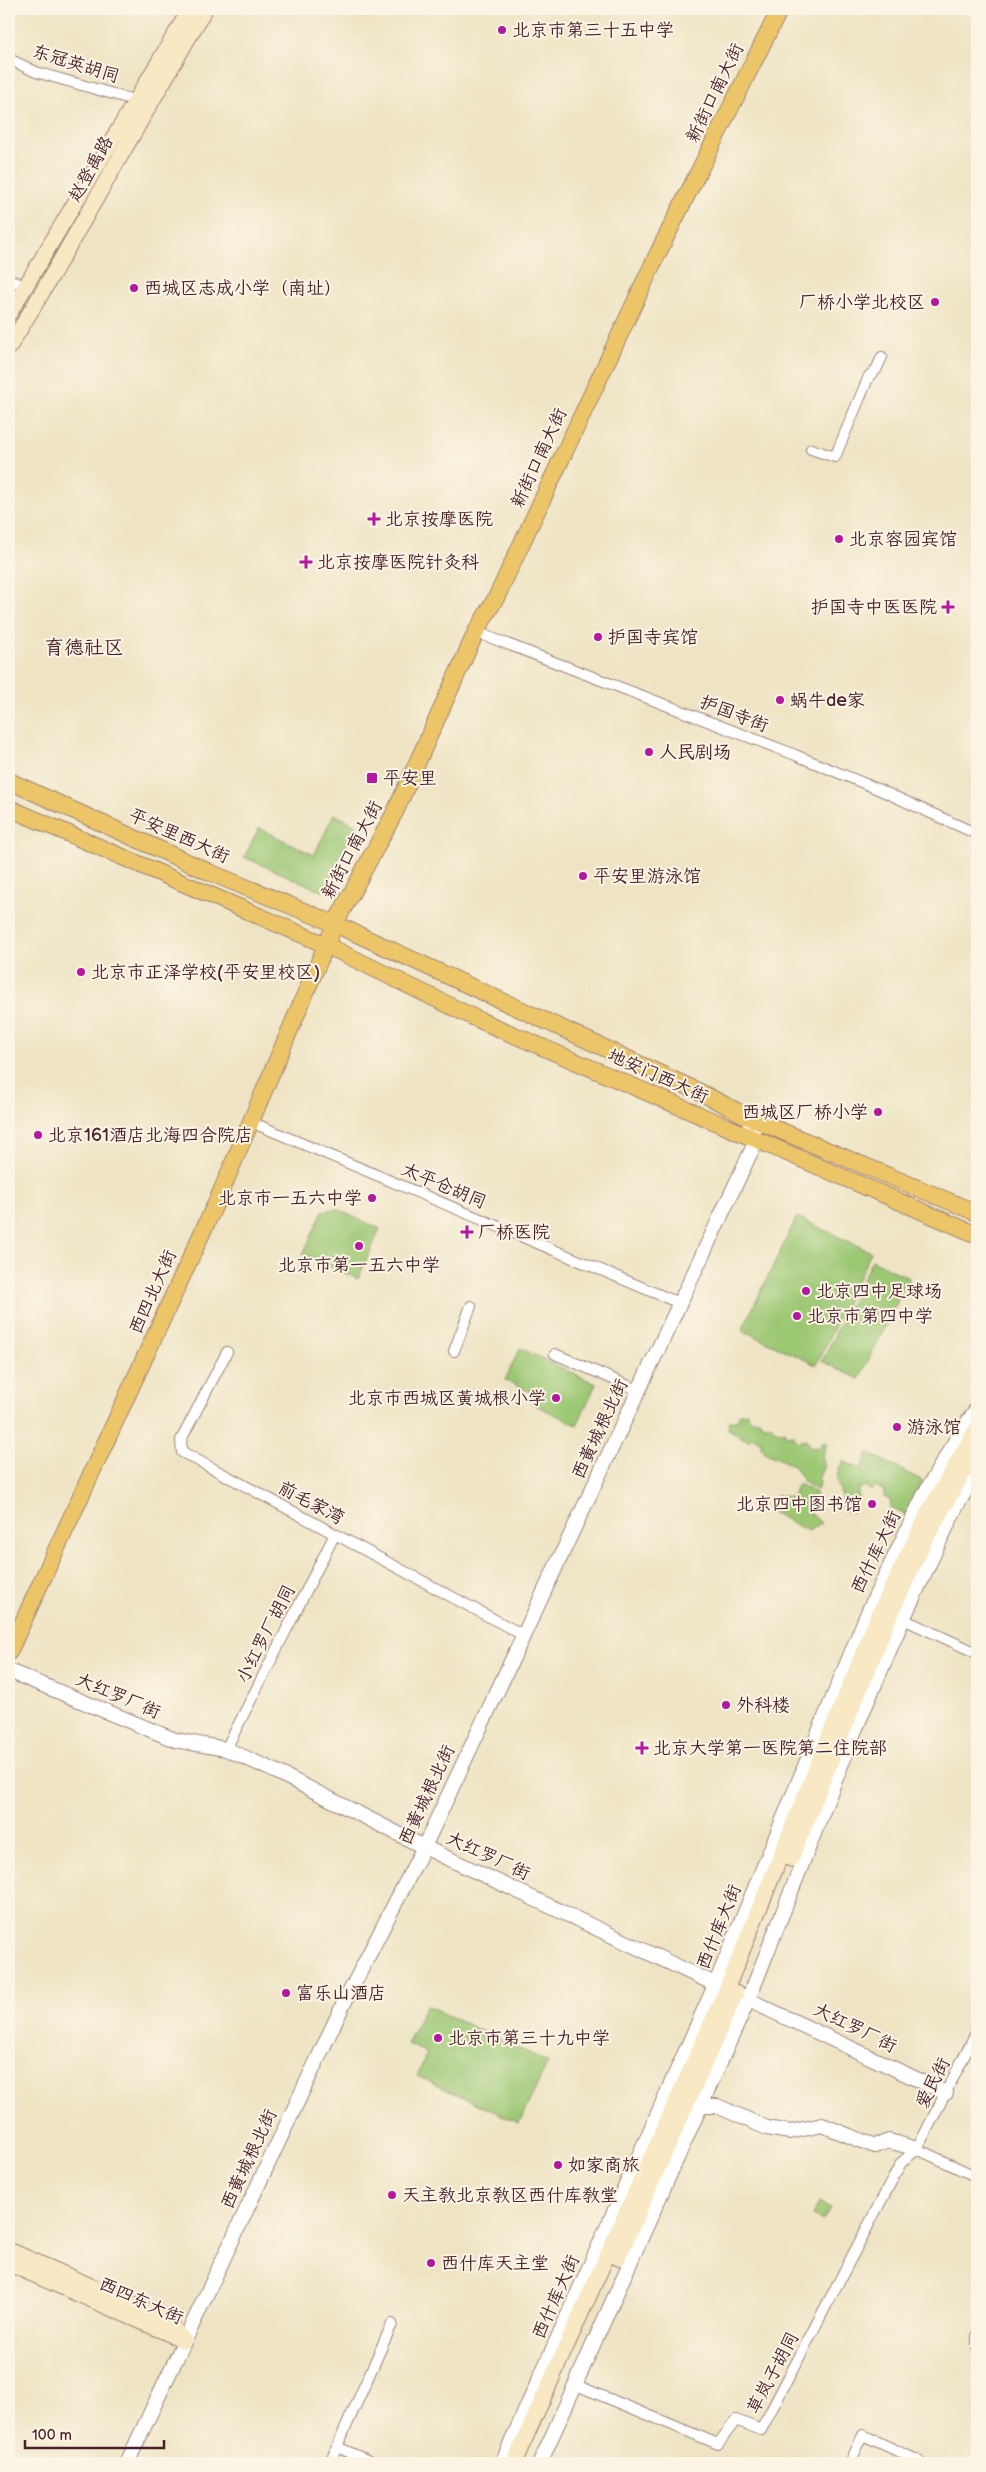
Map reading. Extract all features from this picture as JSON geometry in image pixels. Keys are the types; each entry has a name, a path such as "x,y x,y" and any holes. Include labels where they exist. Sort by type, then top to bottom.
{"main road":[{"name":"赵登禹路","path":"9,347 40,296 190,9"},
{"name":"赵登禹路","path":"9,314 24,286 141,102 205,9"},
{"name":"新街口南大街","path":"326,944 395,812 476,632 497,596 658,253 780,9"},
{"name":"平安里西大街","path":"9,781 209,872 335,924"},
{"path":"9,808 326,944"},
{"name":"地安门西大街","path":"335,924 700,1092 748,1118 977,1213"},
{"name":"地安门西大街","path":"326,944 477,1019 977,1235"},
{"name":"西四北大街","path":"9,1652 117,1421 251,1122 326,944"},
{"name":"西什库大街","path":"525,2463 694,2106 732,1990 878,1616 929,1511 977,1428"},
{"name":"西什库大街","path":"514,2463 732,1990 888,1620 923,1544 977,1448"},
{"name":"西四东大街","path":"9,2250 166,2318 184,2341"},
{"name":"西四东大街","path":"9,2264 184,2341"}],"street":[{"name":"东冠英胡同","path":"9,59 36,72 141,102"},
{"path":"9,279 24,286"},
{"path":"811,449 834,457 869,376 876,370 882,357"},
{"name":"护国寺街","path":"476,632 793,754 880,790 977,834"},
{"path":"748,1118 756,1141"},
{"name":"太平仓胡同","path":"251,1122 678,1303"},
{"name":"西黄城根北街","path":"127,2463 343,2005 424,1847 678,1303 756,1141"},
{"path":"454,1351 471,1306"},
{"name":"前毛家湾","path":"226,1352 181,1440 182,1452 523,1635"},
{"path":"555,1354 638,1390"},
{"name":"西什库大街","path":"732,1990 868,1612 925,1493 977,1408"},
{"name":"西什库大街","path":"502,2463 732,1990 855,1730 903,1619 955,1509 977,1471"},
{"name":"小红罗厂胡同","path":"226,1749 334,1534"},
{"path":"903,1619 977,1653"},
{"name":"大红罗厂街","path":"9,1671 174,1740 226,1749 276,1771 424,1847 732,1990 946,2093"},
{"name":"爱民街","path":"917,2149 977,2031"},
{"path":"694,2106 718,2106 767,2128 790,2132 822,2125 875,2146 889,2141 917,2149 977,2177"},
{"name":"西什库大街","path":"540,2463 576,2385 694,2106"},
{"name":"草岚子胡同","path":"576,2385 718,2444 736,2420 761,2430 901,2163 917,2149"},
{"path":"330,2463 392,2324"},
{"path":"977,2336 977,2348"},
{"path":"850,2463 863,2434 918,2461"},
{"path":"337,2447 374,2463"}],"green space":[{"path":"334,814 356,825 324,892 244,857 259,828 314,855"},
{"path":"337,1209 380,1229 358,1279 303,1254 323,1211"},
{"name":"北京四中足球场","path":"797,1217 871,1252 816,1365 742,1330"},
{"path":"872,1260 909,1278 859,1379 822,1361"},
{"path":"520,1348 596,1384 577,1425 531,1403 535,1394 505,1380"},
{"path":"747,1413 751,1420 759,1420 763,1425 771,1425 775,1431 784,1431 787,1436 793,1435 798,1442 806,1440 811,1448 820,1447 822,1441 827,1444 822,1456 825,1464 818,1479 819,1485 817,1490 804,1482 793,1465 766,1453 761,1447 761,1441 752,1437 748,1441 728,1429 729,1421 737,1420 740,1414"},
{"path":"868,1453 923,1481 906,1515 891,1508 890,1500 884,1497 884,1491 876,1486 871,1491 865,1486 858,1489 858,1499 853,1501 852,1512 845,1511 841,1505 842,1499 837,1476 843,1461 861,1469"},
{"path":"798,1484 816,1493 808,1511 821,1523 808,1531 768,1510 776,1495 791,1497"},
{"path":"426,2005 548,2062 519,2123 417,2076 427,2053 407,2044"},
{"path":"820,2202 830,2208 823,2221 812,2215"}],"place":[{"name":"北京市第三十五中学","path":"502,30"},
{"name":"西城区志成小学（南址）","path":"134,288"},
{"name":"厂桥小学北校区","path":"935,302"},
{"name":"北京按摩医院","path":"374,519"},
{"name":"北京容园宾馆","path":"839,539"},
{"name":"北京按摩医院针灸科","path":"306,562"},
{"name":"护国寺中医医院","path":"948,607"},
{"name":"护国寺宾馆","path":"598,637"},
{"name":"蜗牛de家","path":"780,700"},
{"name":"人民剧场","path":"649,752"},
{"name":"平安里","path":"372,778"},
{"name":"平安里游泳馆","path":"583,876"},
{"name":"北京市正泽学校(平安里校区)","path":"81,972"},
{"name":"西城区厂桥小学","path":"878,1112"},
{"name":"北京161酒店北海四合院店","path":"38,1135"},
{"name":"北京市一五六中学","path":"372,1198"},
{"name":"厂桥医院","path":"467,1232"},
{"name":"北京市第一五六中学","path":"359,1246"},
{"name":"北京四中足球场","path":"806,1291"},
{"name":"北京市第四中学","path":"797,1316"},
{"name":"北京市西城区黄城根小学","path":"556,1398"},
{"name":"游泳馆","path":"897,1427"},
{"name":"北京四中图书馆","path":"872,1504"},
{"name":"外科楼","path":"726,1705"},
{"name":"北京大学第一医院第二住院部","path":"642,1748"},
{"name":"富乐山酒店","path":"286,1993"},
{"name":"北京市第三十九中学","path":"438,2038"},
{"name":"如家商旅","path":"558,2165"},
{"name":"天主教北京教区西什库教堂","path":"392,2195"},
{"name":"西什库天主堂","path":"431,2263"}],"district":[{"name":"育德社区","path":"84,648"}]}
